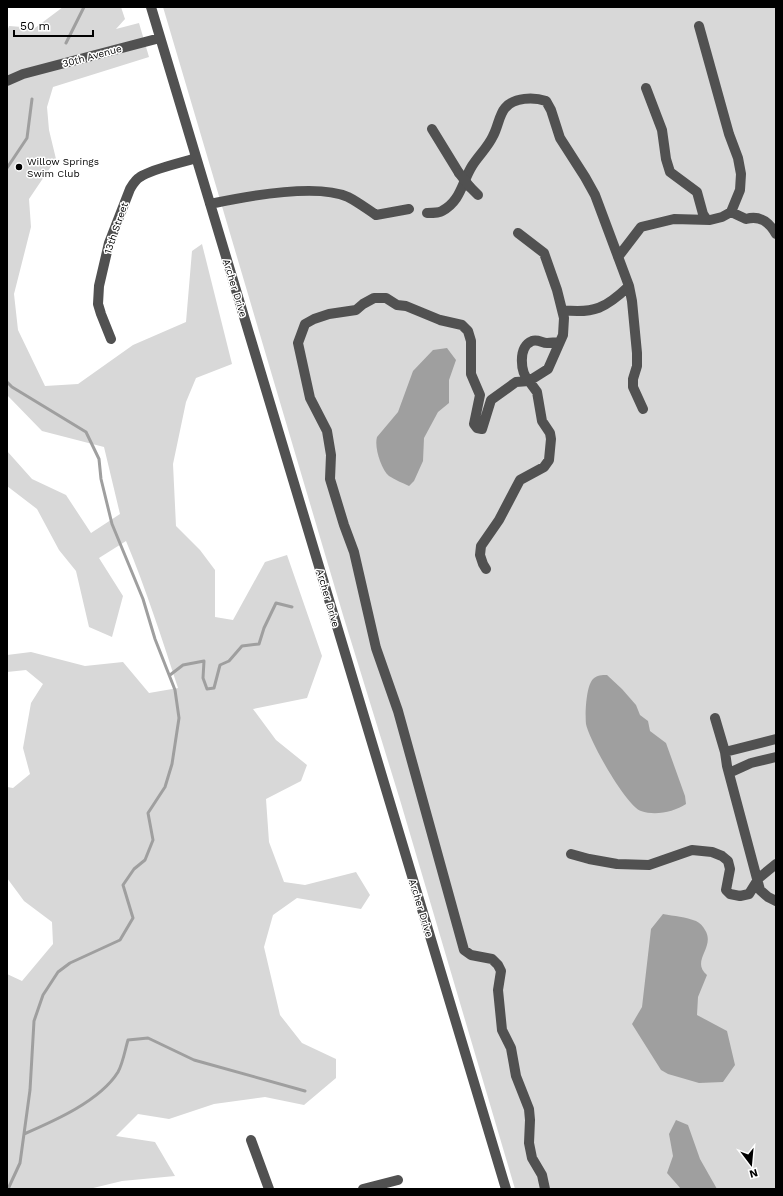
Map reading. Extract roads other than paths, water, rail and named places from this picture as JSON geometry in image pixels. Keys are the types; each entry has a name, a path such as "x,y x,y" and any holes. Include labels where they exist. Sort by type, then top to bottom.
{"street":[{"name":"Archer Drive","path":"151,7 506,1189"},
{"path":"618,257 641,227 674,219 707,220 722,217 731,212 740,190 741,174 738,158 729,134 699,26"},
{"name":"30th Avenue","path":"7,81 24,74 160,38"},
{"path":"646,88 662,130 666,159 670,172 697,192 703,214 707,220"},
{"path":"427,213 442,212 456,200 462,189 467,174 478,157 487,148 494,135 505,107 520,99 536,98 546,101 551,110 560,138 595,195 628,286 632,301 637,353 637,366 633,379 633,387 643,409"},
{"path":"432,129 459,173 478,195"},
{"name":"13th Street","path":"111,339 98,304 99,286 110,243 130,189 135,181 149,172 196,158"},
{"path":"210,204 261,194 312,191 328,192 347,196 376,215 408,209"},
{"path":"731,212 746,219 763,219 771,226 776,234"},
{"path":"518,233 544,253 557,290 564,318 564,335 548,369 529,381 516,382 491,400 482,429 477,428 474,424 480,395 471,374 470,341 468,331 462,325 440,320 406,306 397,305 386,298 374,298 356,310 329,314 305,324 298,343 310,398 327,431 331,455 330,479 354,552 376,648 398,711 464,950 471,955 492,959 498,965 501,972 498,990 502,1030 511,1048 516,1076 529,1109 529,1143 532,1158 542,1176 545,1189"},
{"path":"610,236 631,239"},
{"path":"562,310 578,312 597,309 614,299 628,286"},
{"path":"486,569 480,555 481,546 498,520 520,480 544,467 549,460 551,439 550,433 542,421 537,392 525,377 523,370 523,353 526,346 532,341 541,340 546,343 560,342"},
{"path":"480,395 494,398"},
{"path":"715,718 725,752 757,882 760,890 768,897 776,901"},
{"path":"725,752 776,739"},
{"path":"729,773 751,763 776,757"},
{"path":"571,854 617,864 649,865 692,850 712,852 728,860 730,869 726,890 730,894 740,896 750,894 759,878 776,864"},
{"path":"251,1140 269,1189"},
{"path":"363,1189 398,1180"}],"waterway":[{"path":"66,43 84,7"},
{"path":"7,168 27,138 32,99"},
{"path":"7,382 12,387 86,432 99,459 101,479 112,524 143,599 155,639 175,690 179,718 172,764 165,787 148,813 153,840 145,860 134,869 123,885 133,918 120,940 70,963 58,972 43,995 34,1021 30,1090 20,1163 8,1189"},
{"path":"170,675 183,665 204,661 203,678 207,689 214,688 220,665 229,661 242,646 259,644 264,628 276,603 292,607"},
{"path":"24,1134 76,1109 100,1092 118,1072 123,1061 128,1040 148,1038 194,1060 305,1091"}],"place":[{"name":"Willow Springs Swim Club","path":"19,167"}]}
